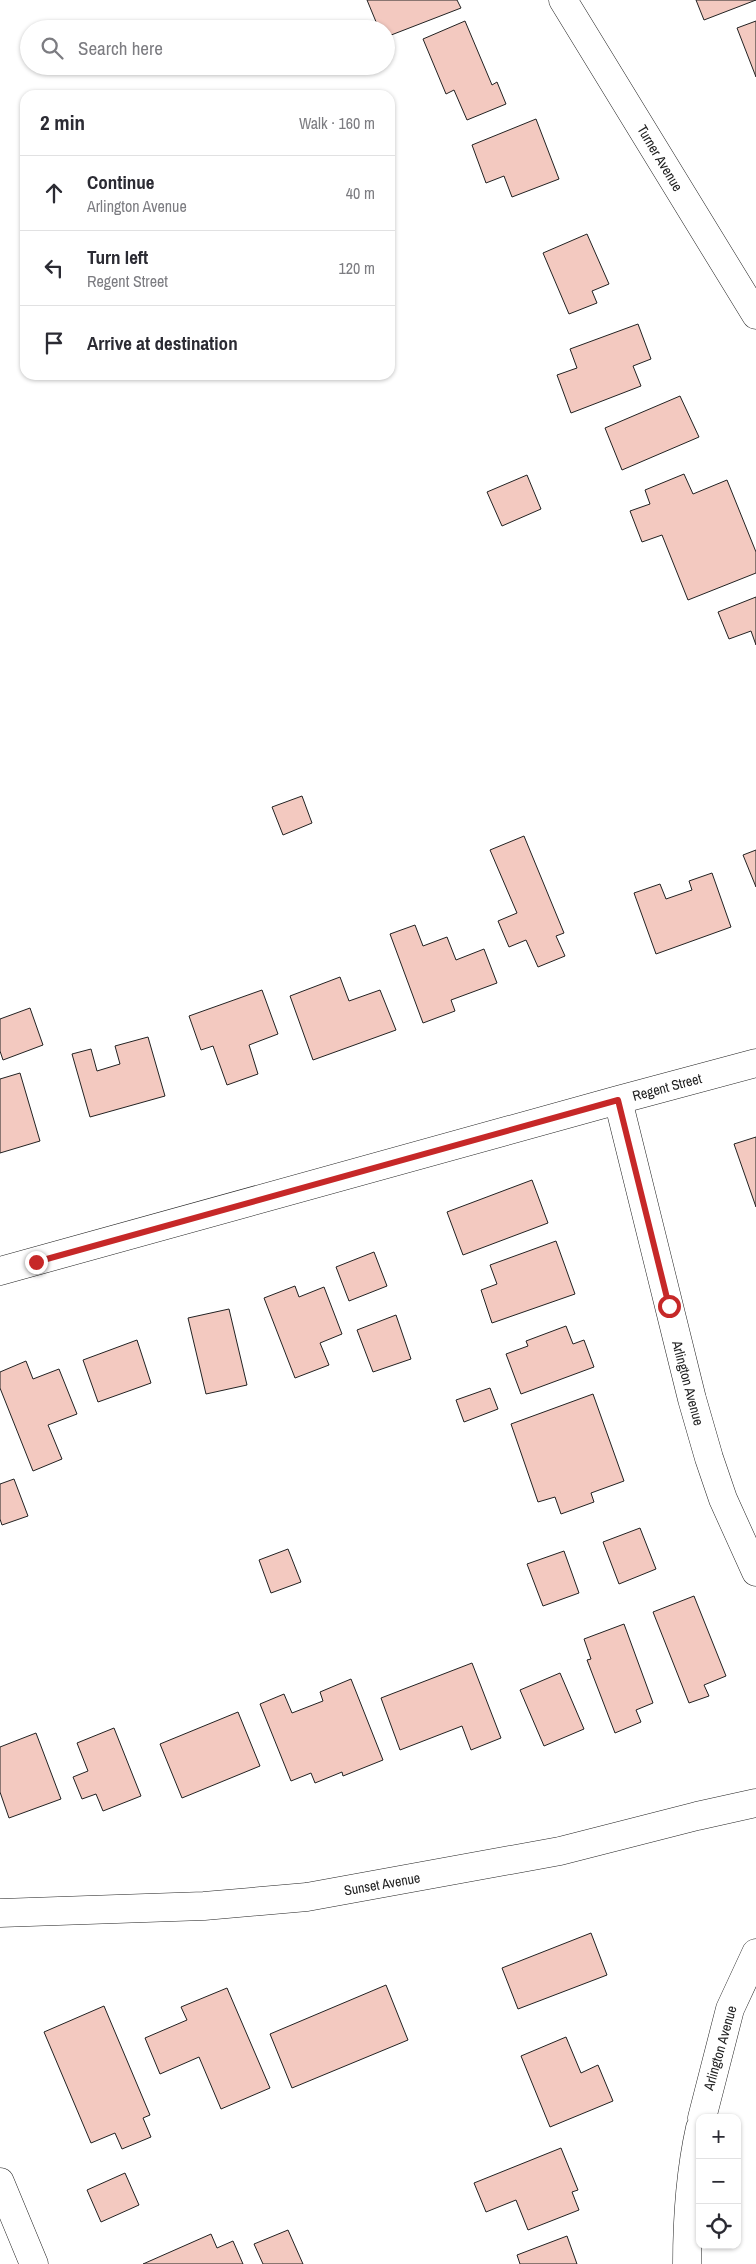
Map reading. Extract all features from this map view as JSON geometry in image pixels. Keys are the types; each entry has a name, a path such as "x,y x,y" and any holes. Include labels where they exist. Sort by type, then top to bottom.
{"street":[{"name":"Turner Avenue","path":"563,0 756,315"},
{"name":"Regent Street","path":"0,1272 618,1100 756,1064"},
{"name":"Arlington Avenue","path":"618,1100 692,1399 709,1458 723,1499 756,1572"},
{"name":"Sunset Avenue","path":"0,1913 204,1906 307,1897 560,1851 756,1803"},
{"name":"Arlington Avenue","path":"703,2114 730,2009 756,1953"},
{"path":"686,2264 687,2223 696,2147"},
{"path":"0,2182 34,2264"}],"building":[{"path":"367,0 457,0 461,8 395,34 395,20 375,20"},
{"path":"696,0 756,0 704,20"},
{"path":"465,21 492,85 497,82 506,104 467,120 454,90 446,94 423,39"},
{"path":"756,21 756,77 737,28"},
{"path":"536,119 559,179 512,197 504,176 486,183 472,145"},
{"path":"587,234 609,284 592,291 597,303 569,314 543,253"},
{"path":"638,324 651,359 633,366 641,386 571,413 557,375 577,368 570,349"},
{"path":"680,396 699,437 622,470 605,428"},
{"path":"684,474 693,494 727,480 756,552 756,573 688,600 662,535 642,542 630,511 650,504 645,490"},
{"path":"527,475 541,509 502,526 487,492"},
{"path":"756,597 756,645 751,631 729,639 718,612"},
{"path":"302,796 312,823 283,835 272,807"},
{"path":"524,836 564,933 556,936 565,956 538,967 526,940 509,947 498,921 517,913 490,850"},
{"path":"756,850 756,887 743,855"},
{"path":"712,873 731,927 656,954 634,893 660,884 666,899 692,890 689,881"},
{"path":"415,925 423,946 447,937 456,960 484,949 497,983 451,1000 455,1011 423,1023 390,934"},
{"path":"340,977 349,1001 380,990 396,1030 313,1060 290,996"},
{"path":"262,990 278,1034 249,1045 258,1074 227,1085 213,1046 201,1050 189,1016"},
{"path":"30,1008 43,1045 3,1060 0,1051 0,1019"},
{"path":"148,1037 165,1096 90,1117 72,1054 91,1049 97,1071 120,1064 115,1046"},
{"path":"20,1073 40,1141 0,1153 0,1079"},
{"path":"756,1137 756,1207 734,1144"},
{"path":"532,1180 548,1223 463,1255 447,1212"},
{"path":"556,1241 575,1294 492,1323 481,1290 497,1284 490,1265"},
{"path":"374,1252 387,1286 349,1301 336,1267"},
{"path":"295,1286 299,1297 324,1287 342,1334 320,1343 329,1365 295,1378 264,1298"},
{"path":"229,1309 247,1385 206,1394 188,1318"},
{"path":"396,1315 411,1359 373,1372 357,1330"},
{"path":"566,1326 573,1344 584,1340 594,1367 521,1394 506,1354 528,1346 526,1341"},
{"path":"137,1340 151,1383 98,1402 83,1360"},
{"path":"26,1361 33,1379 59,1369 77,1414 48,1425 62,1459 33,1471 0,1388 0,1372"},
{"path":"490,1388 498,1409 464,1422 456,1400"},
{"path":"593,1394 624,1481 591,1493 594,1502 561,1514 555,1497 538,1502 511,1424"},
{"path":"14,1479 28,1516 2,1525 0,1519 0,1484"},
{"path":"640,1528 656,1569 619,1584 603,1542"},
{"path":"288,1549 301,1582 271,1593 259,1560"},
{"path":"564,1551 579,1593 543,1606 527,1564"},
{"path":"694,1596 726,1676 704,1685 709,1696 689,1703 653,1612"},
{"path":"624,1624 653,1703 636,1710 641,1722 615,1733 587,1660 591,1659 584,1639"},
{"path":"472,1663 501,1738 471,1750 462,1726 400,1750 381,1698"},
{"path":"560,1673 584,1729 544,1746 520,1690"},
{"path":"351,1679 383,1760 343,1776 342,1772 315,1783 311,1773 291,1781 260,1704 284,1694 292,1713 323,1701 320,1692"},
{"path":"238,1712 260,1766 182,1798 160,1744"},
{"path":"114,1728 141,1796 103,1811 96,1794 82,1799 73,1777 88,1771 77,1743"},
{"path":"36,1733 61,1799 9,1818 0,1792 0,1747"},
{"path":"591,1933 607,1975 518,2009 502,1968"},
{"path":"386,1985 408,2040 292,2088 270,2034"},
{"path":"227,1988 270,2088 221,2109 199,2057 160,2074 145,2038 187,2020 181,2007"},
{"path":"104,2006 150,2115 143,2118 151,2137 122,2149 115,2133 91,2143 44,2032"},
{"path":"566,2037 581,2073 598,2065 613,2101 550,2127 521,2056"},
{"path":"561,2148 578,2190 572,2192 579,2210 528,2230 516,2200 486,2212 474,2183"},
{"path":"125,2173 139,2205 101,2222 87,2190"},
{"path":"288,2230 303,2264 263,2264 254,2244"},
{"path":"211,2234 217,2248 233,2241 243,2264 143,2264"},
{"path":"567,2236 577,2264 520,2264 517,2255"}],"route":[{"path":"36,1262 618,1100 669,1306"}]}
